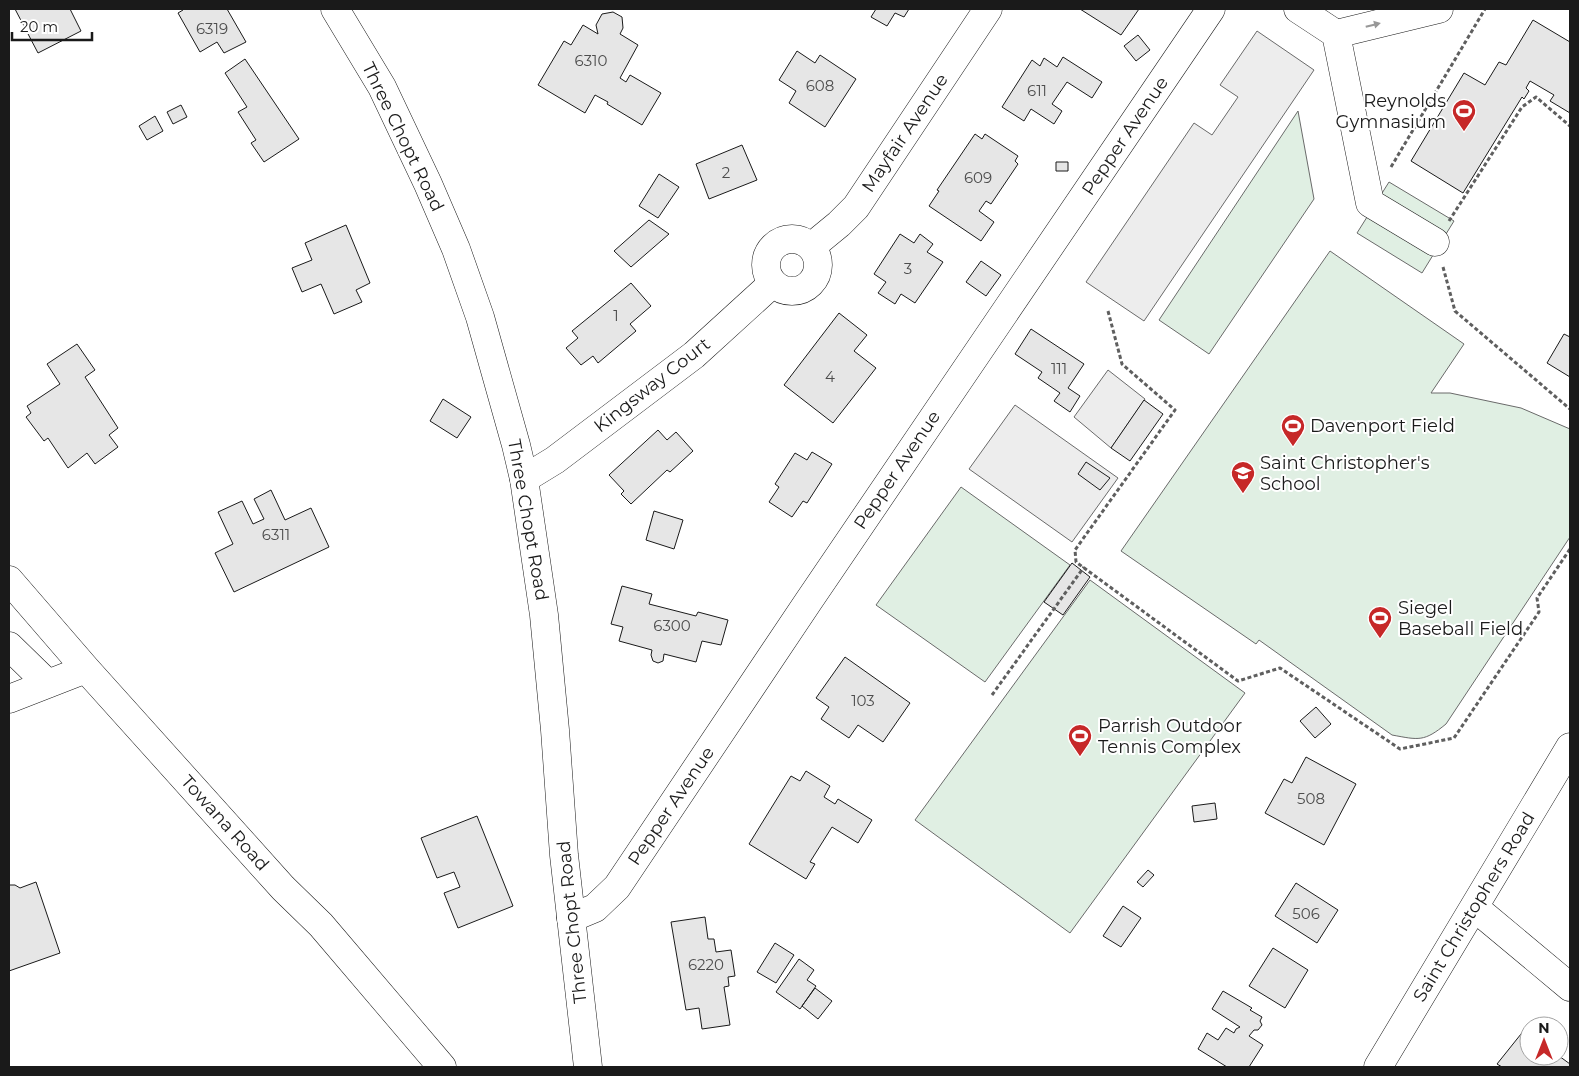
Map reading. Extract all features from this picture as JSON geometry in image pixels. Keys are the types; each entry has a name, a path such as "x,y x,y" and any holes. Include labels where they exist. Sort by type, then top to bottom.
{"street":[{"name":"Three Chopt Road","path":"336,9 382,87 428,184 456,249 491,354 524,479 544,615 571,918 588,1067"},
{"name":"Mayfair Avenue","path":"811,247 856,207 988,9"},
{"name":"Pepper Avenue","path":"571,918 595,908 617,887 808,602 1211,9"},
{"path":"1298,9 1336,34 1370,203 1435,242"},
{"path":"1336,34 1439,9"},
{"path":"789,239 805,242 811,247 816,255 818,264 817,273 813,280 798,290 780,288 773,283 766,269 766,260 774,246 781,241 789,239"},
{"name":"Kingsway Court","path":"524,479 555,460 694,355 773,283"},
{"name":"Towana Road","path":"9,580 86,669 284,888 321,925 442,1067"},
{"path":"9,646 47,683"},
{"path":"9,699 86,669"},
{"name":"Saint Christophers Road","path":"1378,1067 1570,747"},
{"path":"1474,907 1570,987"}],"path":[{"path":"1370,203 1486,9"},
{"path":"1570,126 1536,97 1522,107 1435,242 1455,311 1570,409"},
{"path":"1108,310 1122,364 1175,410 1075,550 1076,562 1238,681 1280,668 1400,748 1454,738 1539,612 1537,598 1570,549"},
{"path":"992,695 1084,567"}],"green space":[{"path":"1298,111 1314,199 1209,354 1159,320"},
{"path":"1389,182 1454,221 1422,273 1357,233"},
{"name":"Siegel Baseball Field","path":"1330,251 1464,344 1431,393 1450,393 1521,408 1570,429 1570,537 1446,724 1432,734 1421,738 1392,735 1259,640 1256,644 1121,551"},
{"path":"961,487 1070,565 985,682 876,605"},
{"name":"Parrish Outdoor Tennis Complex","path":"1090,580 1245,693 1070,933 915,820"}],"shaded area":[{"path":"1257,31 1314,70 1144,321 1086,282 1194,123 1212,135 1238,97 1220,85"},
{"path":"1108,370 1145,399 1111,448 1074,417"},
{"path":"1015,405 1118,478 1072,542 969,469"}],"building":[{"path":"15,9 70,9 81,31 38,53"},
{"path":"182,9 227,9 246,42 224,53 217,42 200,52 178,13"},
{"path":"876,9 909,9 904,17 895,13 887,26 871,17"},
{"path":"1080,9 1139,9 1121,35"},
{"path":"613,12 622,17 623,28 620,34 638,45 620,78 626,82 630,75 661,93 642,125 595,95 585,113 538,85 564,41 571,45 583,25 598,34 596,25 602,14"},
{"path":"1533,20 1570,42 1570,113 1550,101 1554,95 1530,81 1526,88 1529,91 1524,99 1522,97 1463,193 1411,161 1464,73 1485,85 1499,62 1506,65"},
{"path":"1138,35 1150,50 1136,61 1124,46"},
{"path":"797,51 815,63 820,55 856,79 825,127 789,103 796,91 779,80"},
{"path":"1063,57 1102,82 1092,98 1067,82 1052,104 1062,111 1054,124 1031,109 1024,121 1002,107 1032,60 1040,66 1044,58 1057,67"},
{"path":"245,59 299,139 264,162 251,143 256,140 238,112 247,107 225,73"},
{"path":"181,105 187,117 173,124 167,112"},
{"path":"155,116 163,131 147,140 139,126"},
{"path":"975,134 982,139 985,134 1018,156 1015,161 1018,164 991,204 986,201 979,211 994,222 981,241 929,206 939,191 937,190"},
{"path":"742,145 757,180 709,199 696,164"},
{"path":"1056,162 1068,162 1068,171 1056,171"},
{"path":"659,174 679,187 658,218 639,206"},
{"path":"649,220 669,234 631,267 614,251"},
{"path":"346,225 370,283 356,290 362,302 334,314 321,284 302,292 292,268 312,260 305,243"},
{"path":"900,234 914,243 920,234 933,244 927,252 943,262 915,303 901,294 895,304 878,293 886,282 874,274"},
{"path":"981,261 1001,275 986,296 966,282"},
{"path":"631,283 651,306 630,324 636,331 598,363 593,356 581,365 566,348 578,338 572,331"},
{"path":"839,313 867,335 854,351 876,368 833,423 784,385"},
{"path":"1031,329 1084,364 1068,388 1080,396 1070,412 1054,401 1060,393 1038,378 1042,372 1015,354"},
{"path":"1564,334 1570,337 1570,377 1547,363"},
{"path":"77,344 95,370 85,377 118,428 109,435 118,447 95,464 87,453 68,468 48,438 44,441 26,417 31,413 27,406 60,384 47,364"},
{"path":"443,399 471,417 457,438 430,421"},
{"path":"1144,400 1163,414 1130,461 1111,448"},
{"path":"658,430 667,440 676,432 693,451 670,472 667,470 631,504 621,494 624,491 609,475"},
{"path":"812,452 832,464 807,503 803,501 792,517 769,502 779,487 775,484 795,453 807,460"},
{"path":"1086,462 1110,478 1100,490 1078,474"},
{"path":"271,490 285,520 311,508 329,547 234,592 215,553 233,544 218,512 242,501 253,524 264,519 254,499"},
{"path":"654,511 683,520 674,549 646,540"},
{"path":"1072,563 1090,577 1063,615 1044,602"},
{"path":"622,586 652,594 649,604 696,616 698,612 728,620 721,645 702,641 696,662 664,654 663,661 658,663 653,661 652,650 619,641 623,627 611,624"},
{"path":"845,657 910,703 883,742 858,725 849,738 821,719 829,707 816,698"},
{"path":"1316,707 1331,724 1315,738 1300,721"},
{"path":"1306,757 1356,784 1324,845 1265,813 1284,779 1292,783"},
{"path":"806,771 830,786 824,797 835,804 838,799 872,820 858,843 832,827 810,862 815,864 806,879 749,844 791,776 800,781"},
{"path":"1215,803 1217,819 1194,822 1192,806"},
{"path":"477,816 513,906 458,928 444,893 460,887 454,872 437,878 421,838"},
{"path":"1148,870 1154,875 1143,887 1137,882"},
{"path":"36,882 60,953 9,971 9,885 15,885 20,888"},
{"path":"1296,883 1338,910 1317,943 1275,916"},
{"path":"1123,906 1141,918 1121,947 1103,936"},
{"path":"705,917 708,939 714,939 716,952 731,950 735,976 728,977 729,986 724,987 730,1025 702,1029 699,1008 686,1010 671,922"},
{"path":"775,943 794,955 776,983 757,972"},
{"path":"1273,948 1308,970 1285,1008 1249,986"},
{"path":"799,959 814,970 807,980 816,986 800,1009 776,992"},
{"path":"815,988 832,1001 818,1019 802,1006"},
{"path":"1223,991 1252,1008 1250,1010 1262,1017 1260,1021 1262,1025 1249,1036 1263,1045 1249,1067 1227,1067 1198,1049 1207,1033 1218,1040 1226,1028 1234,1033 1240,1027 1212,1009"},
{"path":"1519,1036 1519,1066 1569,1066 1569,1063 1570,1067 1502,1067 1497,1064"}],"place":[{"name":"Reynolds Gymnasium","path":"1464,132"},
{"name":"Davenport Field","path":"1293,447"},
{"name":"Saint Christopher's School","path":"1243,494"},
{"name":"Siegel Baseball Field","path":"1380,639"},
{"name":"Parrish Outdoor Tennis Complex","path":"1080,757"}]}
